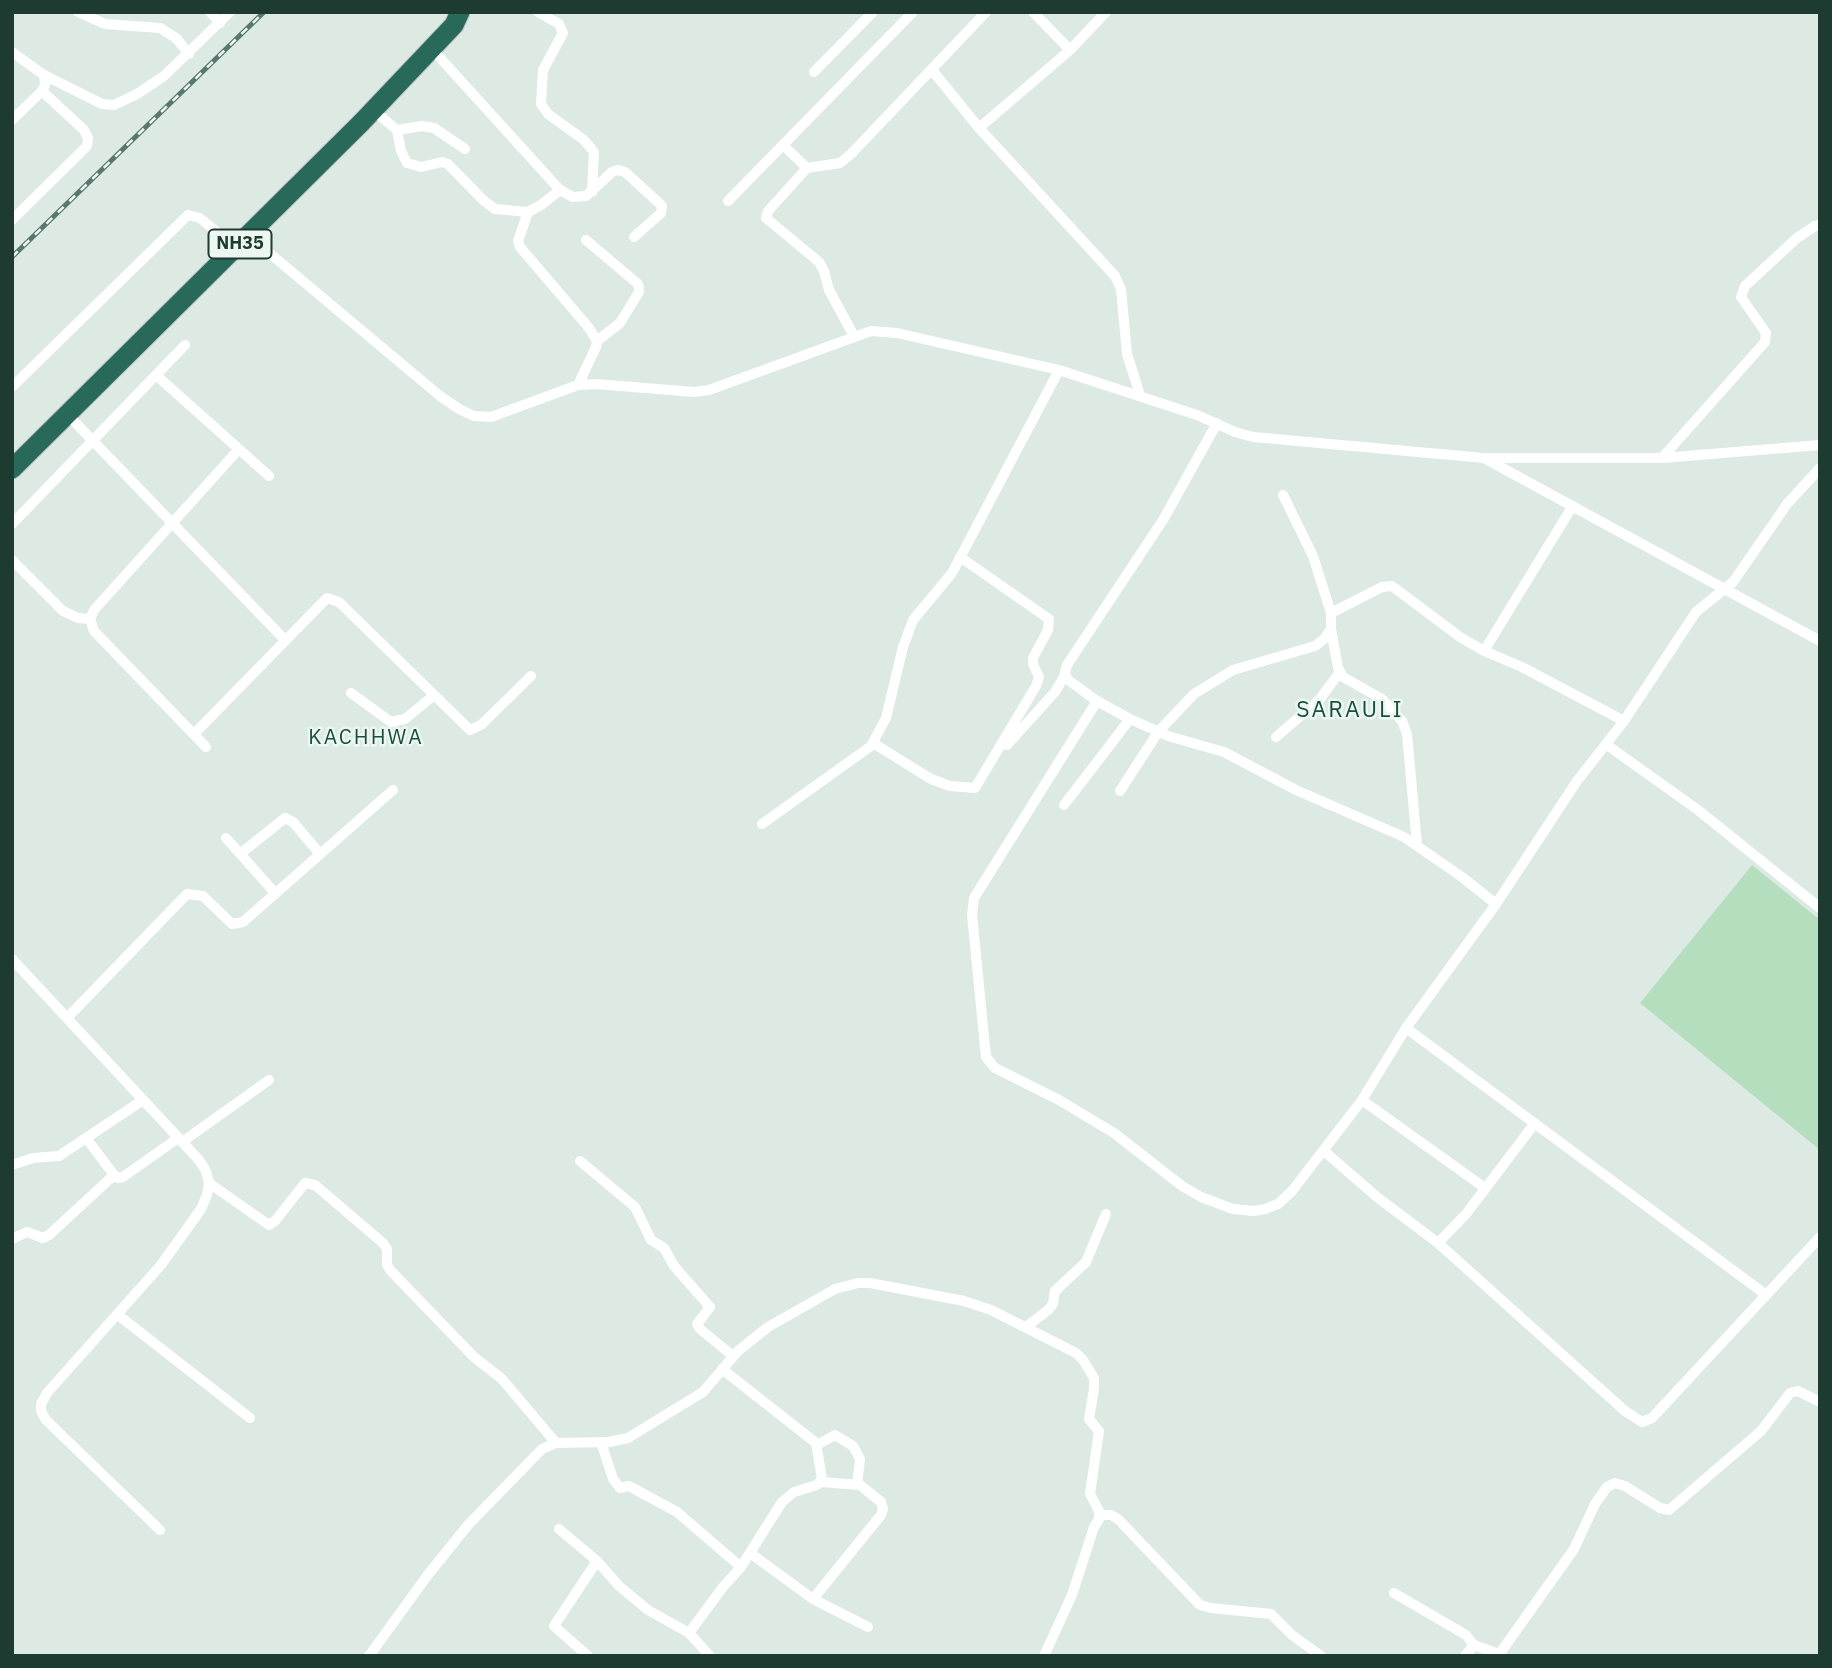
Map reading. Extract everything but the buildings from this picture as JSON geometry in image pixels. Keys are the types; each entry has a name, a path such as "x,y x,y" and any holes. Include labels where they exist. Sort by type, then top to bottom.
{"highway":[{"name":"NH35","path":"12,469 373,110 454,25 460,12"}],"street":[{"path":"78,12 97,22 160,27 176,38 190,54"},
{"path":"97,22 106,12"},
{"path":"210,12 220,23"},
{"path":"12,52 44,75 102,104 114,105 150,86 190,54 230,12"},
{"path":"538,12 559,24 563,33 542,75 541,104 548,114 584,140 594,152 592,192"},
{"path":"814,72 873,12"},
{"path":"728,201 913,12"},
{"path":"854,336 829,290 819,262 766,218 768,211 807,167 840,163 846,159 986,12"},
{"path":"1033,12 1070,50"},
{"path":"979,128 1070,50 1106,12"},
{"path":"432,48 560,190 581,198 618,170 625,172 659,203 662,206 661,213 634,237"},
{"path":"932,70 979,128 1115,275 1122,289 1127,354 1140,395"},
{"path":"12,120 42,91 45,85 44,75"},
{"path":"12,220 87,146 88,138 84,130 42,91"},
{"path":"373,110 397,130 401,151 407,163 421,167 442,162 448,164 490,207 502,211 528,212"},
{"path":"397,130 422,126 434,128 465,149"},
{"path":"783,145 807,167"},
{"path":"560,190 528,212 519,236 520,247 597,341 578,385"},
{"path":"12,387 188,215 200,218 243,242 440,396 474,416 491,417 578,385 702,391 871,331 897,333 1059,370 1140,395 1247,436 1484,458 1662,458 1820,445"},
{"path":"1662,458 1765,342 1766,333 1741,297 1745,286 1797,238 1820,225"},
{"path":"586,240 635,281 639,288 620,323 597,341"},
{"path":"12,524 185,345"},
{"path":"762,824 873,743 886,718 910,626 921,609 949,578 1059,370"},
{"path":"156,375 269,476"},
{"path":"68,415 285,640"},
{"path":"993,760 1055,692 1065,676 1067,665 1163,520 1217,423"},
{"path":"206,747 94,631 90,619 94,610 239,449"},
{"path":"1484,458 1820,641"},
{"path":"1097,701 974,898 972,915 987,1061 995,1068 1082,1113 1114,1133 1182,1186 1201,1197 1223,1206 1253,1211 1278,1203 1292,1191 1324,1151 1362,1100 1406,1028 1496,904 1577,781 1624,721 1696,612 1733,582 1787,504 1820,468"},
{"path":"1283,495 1313,556 1331,613 1331,629 1340,672 1343,677 1382,699 1402,721 1407,734 1417,845"},
{"path":"1484,651 1572,506"},
{"path":"873,743 931,779 966,789 978,786 1036,686 1039,677 1033,658 1050,622 1047,617 960,557"},
{"path":"12,560 63,611 78,618 90,619"},
{"path":"1331,613 1382,587 1392,586 1460,637 1484,651 1522,667 1624,721"},
{"path":"194,734 327,598 333,599 470,730 475,729 531,676"},
{"path":"1120,791 1158,732 1186,699 1218,678 1247,664 1315,646 1331,629"},
{"path":"1276,737 1319,700 1340,672"},
{"path":"1065,676 1069,682 1097,701 1130,719 1158,732 1235,757 1296,790 1378,824 1417,845 1496,904"},
{"path":"351,693 391,722 405,719 433,696"},
{"path":"1064,805 1130,719"},
{"path":"1607,745 1698,810 1820,908"},
{"path":"67,1018 179,899 187,894 203,896 225,919 237,925 393,790"},
{"path":"240,854 285,818 293,822 320,854"},
{"path":"226,838 275,893"},
{"path":"12,959 206,1171 208,1195 162,1265 47,1393 41,1404 46,1420 160,1530"},
{"path":"1406,1028 1765,1294"},
{"path":"86,1138 114,1175 123,1177 269,1080"},
{"path":"12,1165 33,1158 59,1156 143,1100"},
{"path":"1362,1100 1485,1188"},
{"path":"1438,1243 1466,1214 1535,1123"},
{"path":"1324,1151 1377,1197 1438,1243 1625,1411 1642,1422 1652,1418 1820,1237"},
{"path":"580,1160 635,1207 651,1240 664,1248 674,1265 710,1307 697,1324 699,1329 733,1356"},
{"path":"12,1239 27,1232 43,1238 49,1235 114,1175"},
{"path":"209,1183 269,1225 275,1222 306,1183 315,1185 383,1243 387,1249 387,1265 391,1271 474,1357 502,1379 556,1443"},
{"path":"1026,1327 1048,1310 1053,1304 1055,1291 1086,1262 1106,1214"},
{"path":"369,1656 468,1525 537,1453 556,1443 601,1442 628,1438 697,1397 733,1356 768,1327 835,1289 858,1283 870,1283 975,1304 1076,1353 1094,1378 1090,1419 1099,1431 1090,1494 1099,1515 1072,1595 1044,1656"},
{"path":"118,1315 250,1418"},
{"path":"722,1369 817,1445 821,1482"},
{"path":"1394,1592 1466,1635 1474,1645 1499,1655 1561,1569 1607,1487 1615,1483 1625,1486 1660,1508 1669,1510 1761,1431 1790,1393 1798,1391 1820,1402"},
{"path":"817,1445 835,1435 853,1446 860,1459 857,1484"},
{"path":"601,1442 613,1479 620,1488 629,1486 677,1512 741,1567"},
{"path":"689,1633 741,1567 788,1496 821,1482 857,1484 881,1502 883,1512 813,1599"},
{"path":"1099,1515 1110,1514 1118,1519 1200,1605 1270,1614 1292,1635 1321,1656"},
{"path":"559,1529 597,1561 619,1586 648,1610 689,1633 710,1656"},
{"path":"750,1553 813,1599 868,1627"},
{"path":"589,1656 557,1630 554,1623 597,1561"},
{"path":"1465,1656 1474,1645"}],"green space":[{"path":"1752,865 1820,920 1820,1150 1640,1003"}],"railway":[{"path":"12,257 264,12"}],"district":[{"name":"SARAULI","path":"1350,710"},
{"name":"KACHHWA","path":"366,738"}]}
